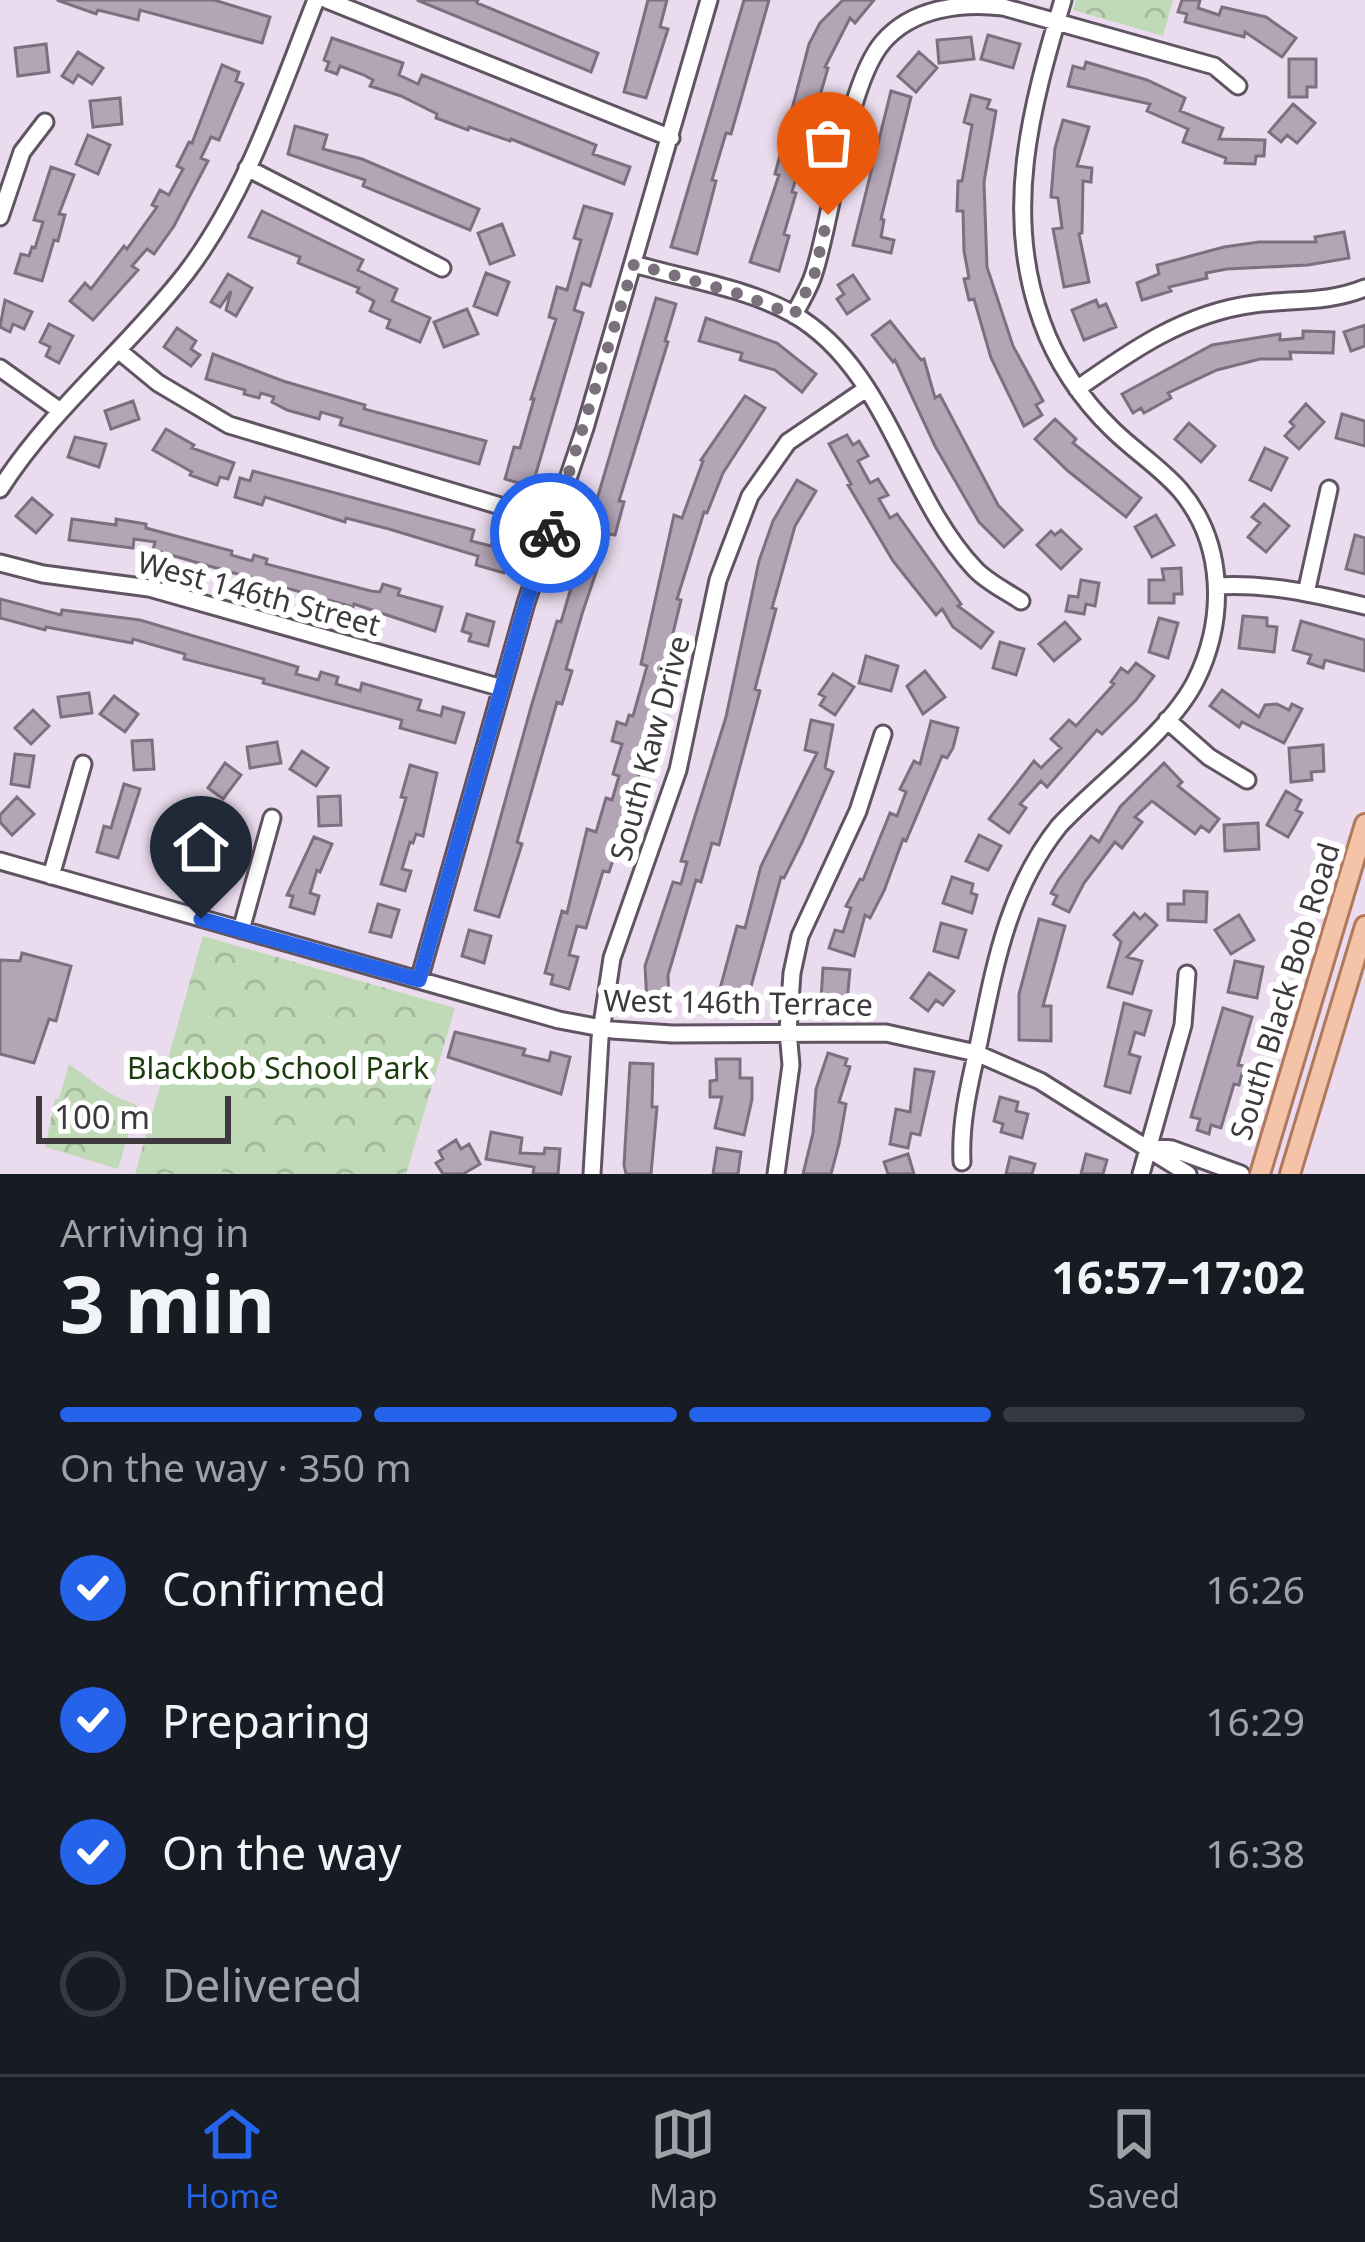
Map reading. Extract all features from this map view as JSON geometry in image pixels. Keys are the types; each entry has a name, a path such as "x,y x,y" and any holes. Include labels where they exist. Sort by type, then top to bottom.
{"main road":[{"name":"South Black Bob Road","path":"1260,1174 1365,824"},
{"name":"South Black Bob Road","path":"1290,1174 1365,926"}],"street":[{"path":"0,489 59,410 188,270 247,168 316,0"},
{"path":"327,0 671,138"},
{"path":"419,980 709,0"},
{"path":"962,1162 963,1116 976,1053 1007,918 1028,872 1071,813 1185,698 1204,663 1216,615 1217,586 1205,532 1193,508 1172,481 1113,430 1078,389 1042,322 1028,276 1022,164 1063,0"},
{"path":"794,315 814,276 860,88 882,43 908,22 972,3 1057,20 1214,66 1238,86"},
{"path":"0,217 22,152 45,122"},
{"path":"247,168 442,268"},
{"path":"634,264 740,294 794,315 836,350 866,389 955,542 977,571 1021,601"},
{"path":"1078,389 1157,335 1203,316 1252,304 1330,298 1365,288"},
{"path":"118,350 158,383 229,425 554,522"},
{"path":"0,368 59,410"},
{"name":"South Kaw Drive","path":"592,1174 612,958 677,770 718,580 750,496 788,442 866,389"},
{"path":"1306,592 1329,489"},
{"name":"West 146th Street","path":"0,562 44,574 149,588 502,688"},
{"path":"1217,586 1254,584 1365,606"},
{"path":"1167,720 1209,757 1247,779"},
{"path":"776,1174 791,1065 792,973 800,936 858,811 883,734"},
{"path":"51,876 82,764"},
{"path":"241,930 272,818"},
{"name":"West 146th Terrace","path":"0,861 560,1020 672,1034 886,1033 976,1053 1040,1081 1188,1174"},
{"path":"1141,1174 1184,1025 1187,974"},
{"name":"West 146th Terrace","path":"1148,1146 1172,1149 1241,1174"}],"green space":[{"path":"1076,0 1173,0 1163,36 1073,10"},
{"name":"Blackbob School Park","path":"203,936 455,1008 406,1174 135,1174"},
{"path":"69,1064 137,1105 118,1169 45,1147 55,1099 59,1099"},
{"path":"166,1078 244,1102 221,1174 180,1174 141,1161"}],"building":[{"path":"57,0 214,0 270,17 262,43 140,10 138,20 98,10 96,14"},
{"path":"417,0 478,0 598,53 591,72"},
{"path":"648,0 667,0 660,27 668,29 646,98 624,92"},
{"path":"744,0 769,0 731,134 726,133 712,180 716,181 697,254 671,247"},
{"path":"843,0 874,0 855,23 850,18 825,67 792,192 796,193 784,234 789,236 779,271 750,262 779,175 775,174 809,44 820,23"},
{"path":"1182,0 1200,0 1198,8 1219,15 1222,7 1266,17 1296,38 1282,57 1245,32 1244,37 1185,22 1187,14 1178,12"},
{"path":"988,35 1020,44 1013,68 981,59"},
{"path":"971,37 974,59 939,63 937,40"},
{"path":"332,38 403,63 399,75 418,84 422,75 596,145 593,154 630,167 624,184 511,139 436,118 437,114 401,96 370,86 373,80 364,75 340,66 337,74 326,70 329,62 324,60"},
{"path":"46,44 49,72 18,76 15,48"},
{"path":"78,52 103,68 92,84 78,75 73,83 62,76"},
{"path":"919,52 937,68 916,92 898,76"},
{"path":"1289,59 1316,59 1316,87 1307,87 1307,97 1289,97"},
{"path":"1086,62 1147,80 1185,98 1180,111 1223,128 1219,139 1265,140 1264,156 1256,156 1255,164 1225,163 1226,158 1183,142 1188,129 1147,111 1150,104 1068,86 1073,66 1084,69"},
{"path":"222,65 239,72 236,81 243,84 219,140 211,137 201,158 208,161 174,226 154,254 147,249 132,266 138,270 93,320 70,301 85,283 91,289 124,246 127,249 157,207 152,205 160,190 169,195"},
{"path":"891,91 911,97 881,219 881,237 894,240 891,253 853,245"},
{"path":"971,95 990,100 987,108 996,111 984,182 987,267 1013,346 1043,401 1036,405 1042,415 1024,426 991,358 964,279 969,278 963,211 957,211 958,181 962,181 972,125 964,122"},
{"path":"120,98 122,124 93,127 90,101"},
{"path":"1293,104 1315,123 1297,143 1287,135 1281,142 1269,132"},
{"path":"1063,120 1089,127 1077,166 1092,168 1091,182 1083,181 1079,234 1089,282 1064,287 1053,229 1062,228 1058,198 1051,197"},
{"path":"295,126 327,135 323,149 362,159 479,209 470,230 363,186 365,180 288,154"},
{"path":"88,135 110,145 98,174 76,164"},
{"path":"51,167 74,175 59,214 65,215 58,241 54,240 42,281 15,273 21,254 29,256 35,248 43,222 34,220"},
{"path":"584,206 612,214 590,286 582,283 574,310 583,313 532,487 505,479 514,447 520,448 556,319 549,317 557,287 567,290 581,240 574,238"},
{"path":"262,211 363,260 358,270 397,289 392,301 430,318 420,342 387,328 390,320 370,311 374,301 357,292 359,288 249,237"},
{"path":"502,224 514,255 490,264 478,233"},
{"path":"1344,232 1349,258 1206,273 1207,278 1169,287 1171,291 1142,300 1137,283 1159,274 1157,265 1224,247 1316,242 1315,237"},
{"path":"486,273 509,282 497,315 474,306"},
{"path":"228,274 252,288 236,316 226,310 231,291 220,307 211,302"},
{"path":"853,275 869,299 847,314 837,299 844,294 838,285"},
{"path":"656,298 676,304 668,342 619,501 624,502 615,535 609,534 582,614 566,669 572,671 562,704 557,702 499,917 475,910 531,707 557,621 561,622"},
{"path":"5,300 32,312 24,329 13,324 10,332 0,327"},
{"path":"1096,300 1099,307 1106,304 1116,327 1084,340 1072,310"},
{"path":"467,309 478,334 444,347 434,322"},
{"path":"706,318 777,343 816,374 802,392 775,370 740,360 742,353 699,341"},
{"path":"890,321 924,359 935,398 940,395 998,505 1022,530 1004,547 979,522 935,446 895,360 872,335"},
{"path":"49,324 73,336 59,363 46,356 50,347 40,342"},
{"path":"1365,325 1365,346 1351,351 1344,332"},
{"path":"177,328 196,341 191,349 200,355 191,366 164,347"},
{"path":"1303,331 1334,332 1333,353 1290,352 1291,359 1260,359 1217,370 1168,393 1171,398 1144,413 1141,408 1133,413 1122,394 1212,345 1280,334 1280,340 1303,338"},
{"path":"213,354 365,405 364,409 486,441 479,464 340,425 342,418 321,412 319,419 287,410 272,402 274,397 261,393 259,398 206,379"},
{"path":"745,396 765,408 704,512 677,599 681,600 662,679 666,680 623,830 609,872 603,871 586,928 577,926 569,955 578,957 569,989 551,984 553,975 545,973 562,911 567,913 587,829 596,832 606,798 612,800 619,776 613,774 622,744 612,741 617,722 626,725 629,715 633,716 647,666 641,664 674,515 682,518 701,460"},
{"path":"133,401 139,419 111,429 105,411"},
{"path":"1306,404 1324,422 1299,449 1285,436"},
{"path":"1342,414 1365,421 1365,446 1336,438"},
{"path":"1055,419 1076,439 1073,443 1141,498 1126,517 1035,439"},
{"path":"1189,423 1215,446 1201,462 1175,439"},
{"path":"166,429 194,445 192,448 234,463 228,479 220,477 217,485 190,475 192,472 153,450"},
{"path":"847,435 853,445 859,441 868,456 858,461 870,483 878,479 888,495 879,499 890,518 897,514 961,604 958,606 993,632 981,648 953,627 942,609 936,615 893,561 829,444"},
{"path":"75,437 106,444 99,467 68,457"},
{"path":"1265,448 1287,458 1271,490 1250,480"},
{"path":"253,471 474,530 471,541 491,546 494,537 513,542 504,573 476,565 478,556 389,529 346,518 345,522 265,497 262,505 235,497 240,478 250,481"},
{"path":"797,480 816,491 795,526 772,608 776,609 755,689 760,691 719,845 712,843 701,882 696,880 668,975 669,1005 647,1003 645,966 673,882 681,884 687,862 681,861 726,717 759,561 773,521"},
{"path":"32,498 52,515 36,533 16,516"},
{"path":"1264,504 1289,526 1266,552 1248,537 1260,523 1252,517"},
{"path":"1156,515 1174,545 1152,557 1135,527"},
{"path":"72,519 146,524 146,528 232,551 231,555 252,561 254,555 267,559 266,564 371,591 380,592 383,584 400,589 398,595 442,607 435,631 153,550 155,542 134,539 133,548 69,540"},
{"path":"1061,530 1081,549 1061,569 1037,545 1051,531 1055,535"},
{"path":"1355,535 1365,538 1365,574 1346,569"},
{"path":"1181,568 1182,594 1174,594 1174,603 1149,603 1149,580 1164,580 1162,569"},
{"path":"1081,580 1099,583 1095,606 1086,604 1084,614 1066,611 1069,596 1078,597"},
{"path":"0,599 61,615 62,610 140,620 298,667 296,674 318,680 321,672 338,677 336,684 360,691 362,683 421,700 418,710 441,716 443,707 464,713 455,743 400,728 402,720 263,683 264,679 184,659 185,654 133,639 132,643 45,630 0,618"},
{"path":"467,614 494,622 488,646 469,641 471,634 462,631"},
{"path":"1243,616 1267,618 1267,626 1277,627 1274,652 1239,648"},
{"path":"1159,618 1178,623 1168,658 1149,652"},
{"path":"1301,621 1365,640 1365,671 1325,660 1323,668 1308,663 1311,655 1293,650"},
{"path":"1065,622 1080,639 1054,661 1039,644"},
{"path":"1000,642 1024,649 1016,675 993,668"},
{"path":"866,656 898,666 891,691 859,683"},
{"path":"1136,663 1154,676 1136,700 1102,734 1097,730 1047,787 1041,781 1020,804 1026,808 1009,833 989,819 1034,761 1041,768 1061,748 1051,739 1069,720 1076,726 1114,684 1121,668 1128,673"},
{"path":"925,671 945,697 923,714 907,686"},
{"path":"833,674 854,687 835,715 820,705 825,697 819,694"},
{"path":"1222,690 1259,717 1265,705 1289,710 1292,704 1302,709 1284,743 1242,722 1239,727 1210,706"},
{"path":"89,693 92,713 61,717 58,697"},
{"path":"114,696 138,714 125,732 100,714"},
{"path":"33,710 49,726 31,744 15,728"},
{"path":"811,720 833,725 825,768 833,772 781,877 749,994 741,992 738,1002 718,996 737,926 745,928 761,866 817,753 805,750"},
{"path":"931,721 958,728 953,748 947,758 942,756 884,891 870,918 865,915 854,956 829,948 835,930 843,932 851,908 846,906 863,880 890,813 897,816 906,792 900,789 914,761 920,764"},
{"path":"152,740 154,769 134,770 132,741"},
{"path":"277,742 281,763 250,768 247,747"},
{"path":"1323,745 1324,771 1311,772 1312,780 1291,782 1289,748"},
{"path":"302,751 328,768 316,786 290,769"},
{"path":"15,754 34,756 29,787 11,784"},
{"path":"225,763 241,775 223,799 208,788"},
{"path":"1164,763 1182,782 1178,786 1219,819 1209,832 1201,826 1195,834 1152,801 1135,817 1142,822 1122,848 1115,842 1084,883 1069,912 1053,904 1057,896 1051,893 1091,836 1099,842 1120,807"},
{"path":"410,765 437,773 423,836 416,834 410,842 402,869 411,871 405,891 381,884 406,798 401,797"},
{"path":"124,784 140,789 118,858 97,852 104,826 111,828"},
{"path":"1286,791 1301,800 1296,810 1302,813 1288,837 1267,825"},
{"path":"340,796 341,825 319,826 318,797"},
{"path":"17,797 34,814 12,835 0,822 0,815"},
{"path":"206,807 225,812 207,879 183,873 189,847 196,849"},
{"path":"1258,823 1259,849 1225,851 1224,825"},
{"path":"979,835 1001,846 988,870 966,861"},
{"path":"314,837 332,844 310,893 319,896 314,914 290,907 293,896 287,895"},
{"path":"952,877 973,884 971,893 977,895 972,913 943,903"},
{"path":"1184,891 1207,892 1206,922 1168,920 1168,904 1184,904"},
{"path":"378,904 399,910 391,937 370,932"},
{"path":"1134,913 1140,919 1145,914 1157,925 1127,957 1142,961 1132,994 1108,987 1121,942 1114,935"},
{"path":"1239,915 1254,940 1231,954 1215,930"},
{"path":"1039,919 1065,926 1043,1006 1051,1006 1051,1041 1019,1040 1019,994"},
{"path":"941,923 966,930 958,958 934,951"},
{"path":"469,930 491,936 484,963 462,956"},
{"path":"22,953 71,966 56,1021 49,1019 34,1063 0,1054 0,960 20,961"},
{"path":"1235,961 1263,967 1257,998 1228,992"},
{"path":"823,968 850,970 847,1002 821,999"},
{"path":"929,973 954,991 943,1005 936,1000 928,1011 911,998"},
{"path":"1124,1003 1151,1011 1144,1035 1135,1032 1129,1054 1140,1057 1130,1093 1105,1086"},
{"path":"1223,1008 1252,1017 1238,1065 1244,1066 1239,1085 1234,1084 1221,1128 1211,1125 1209,1134 1197,1130 1200,1119 1191,1117"},
{"path":"455,1032 525,1049 523,1055 549,1061 551,1052 570,1057 561,1094 448,1057"},
{"path":"828,1053 847,1059 845,1065 850,1067 839,1102 846,1104 839,1144 831,1174 803,1174 813,1133 816,1089"},
{"path":"716,1059 740,1059 740,1078 752,1078 744,1135 715,1128 722,1097 710,1097 710,1081 717,1080"},
{"path":"630,1063 653,1064 652,1107 657,1107 651,1174 626,1174 624,1165"},
{"path":"915,1069 934,1072 920,1135 911,1133 908,1148 890,1144 896,1109 910,1112"},
{"path":"1000,1097 1018,1102 1016,1111 1028,1114 1022,1138 1001,1132 1003,1124 994,1121"},
{"path":"491,1132 522,1138 520,1153 560,1149 558,1174 533,1174 534,1167 486,1159"},
{"path":"456,1140 461,1149 469,1144 480,1164 463,1174 443,1174 436,1163 443,1159 439,1151"},
{"path":"717,1148 741,1152 738,1174 713,1174"},
{"path":"908,1154 914,1174 888,1174 884,1162"},
{"path":"1086,1154 1107,1160 1103,1174 1081,1174"},
{"path":"1010,1157 1035,1164 1032,1174 1006,1174"}],"way so far":[{"path":"550,533 634,264 740,294 794,315 814,276 828,215"}],"route":[{"path":"201,919 419,980 550,533"}]}
